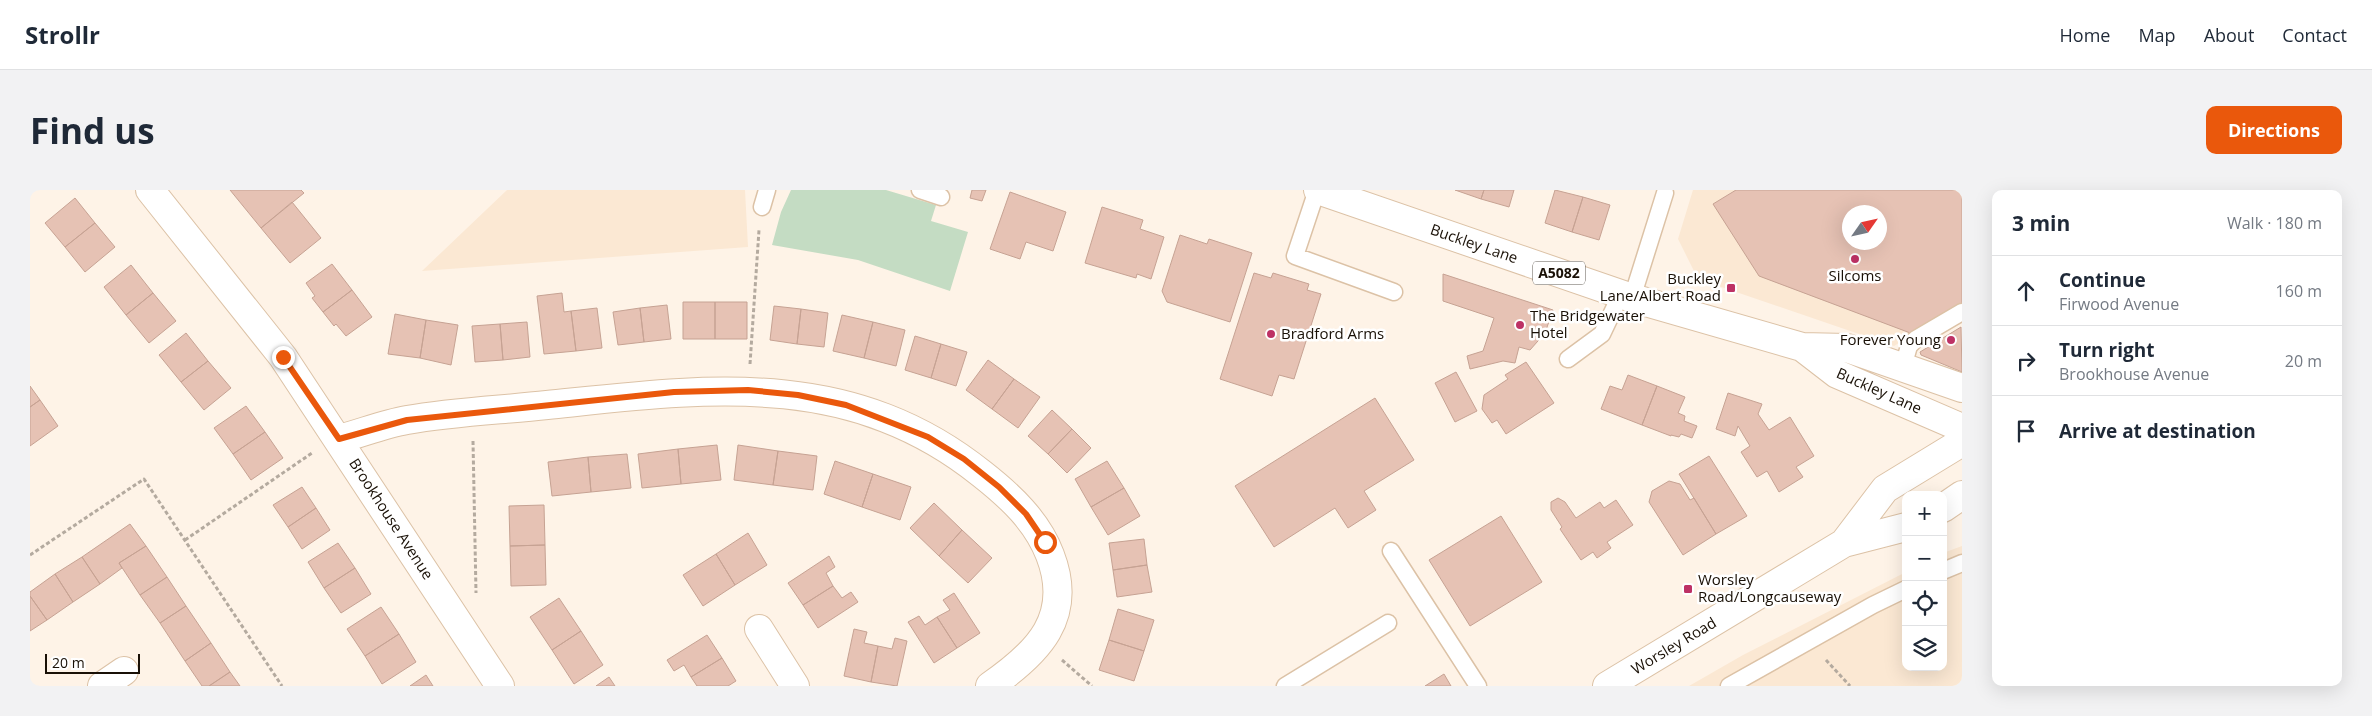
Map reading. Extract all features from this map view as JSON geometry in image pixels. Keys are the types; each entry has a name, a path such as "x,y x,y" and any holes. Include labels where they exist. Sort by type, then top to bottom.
{"street":[{"name":"Brookhouse Avenue","path":"150,190 283,357 500,686"},
{"name":"Buckley Lane","path":"1318,190 1626,296 1802,347 1847,348 1962,388"},
{"name":"Buckley Lane","path":"1802,347 1837,374 1962,428"},
{"path":"338,438 407,420 674,392 748,390 798,395 846,405 890,421 928,437 964,459 999,487 1026,514 1045,542 1056,571 1058,597 1054,620 1040,642 1007,674 990,686"},
{"name":"Worsley Road","path":"1844,543 1885,489 1962,442"},
{"path":"1947,505 1962,495"},
{"path":"1947,517 1962,514"},
{"name":"Worsley Road","path":"1606,686 1844,543 1902,528"},
{"path":"759,629 796,686"},
{"path":"102,686 124,671"}],"lane":[{"path":"762,207 767,190"},
{"path":"920,190 940,197"},
{"path":"1318,190 1295,256 1394,292"},
{"path":"1568,359 1602,334 1626,296 1665,194"},
{"path":"1903,367 1909,346 1962,312"},
{"path":"1391,551 1478,686"},
{"path":"1947,570 1962,563"},
{"path":"1729,686 1872,605 1902,591"},
{"path":"1285,686 1388,623"}],"path":[{"path":"748,390 762,207"},
{"path":"454,616 476,602 472,413"},
{"path":"185,540 338,438"},
{"path":"30,555 144,479 282,686"},
{"path":"1040,642 1092,686"}],"shaded area":[{"path":"507,190 745,190 748,247 422,271"},
{"name":"Silcoms","path":"1693,190 1962,190 1962,305 1894,346 1698,279 1678,239"},
{"path":"1962,546 1962,686 1689,686 1743,655 1902,574 1902,671 1947,671 1947,552"}],"green space":[{"path":"791,190 886,190 936,205 931,221 968,232 950,291 858,260 772,245 781,212"}],"building":[{"path":"230,190 301,190 304,193 261,228"},
{"path":"972,190 986,190 982,201 970,198"},
{"path":"1455,190 1484,190 1481,199"},
{"path":"1484,190 1514,190 1509,207 1481,199"},
{"path":"1555,190 1583,197 1572,232 1545,223"},
{"name":"Silcoms","path":"1736,190 1962,190 1962,304 1913,334 1759,276 1713,204"},
{"path":"1010,192 1066,212 1053,251 1026,242 1020,259 990,249"},
{"path":"1583,197 1610,205 1599,240 1572,232"},
{"path":"75,198 95,223 65,247 45,223"},
{"path":"292,202 321,238 290,263 261,228"},
{"path":"1102,207 1143,220 1140,229 1164,237 1151,279 1137,274 1136,278 1085,263"},
{"path":"95,223 115,247 85,272 65,247"},
{"path":"1180,235 1207,244 1209,239 1252,253 1230,322 1167,302 1162,291"},
{"path":"332,264 352,290 323,312 312,298 315,296 306,283"},
{"path":"131,265 153,293 126,315 104,287"},
{"name":"Bradford Arms","path":"1254,273 1271,278 1273,273 1309,284 1307,290 1321,294 1294,379 1279,375 1272,396 1220,379"},
{"name":"The Bridgewater Hotel","path":"1443,274 1553,310 1545,333 1530,350 1519,347 1515,363 1503,361 1470,369 1467,356 1483,351 1494,318 1443,301"},
{"path":"352,290 372,317 346,336 336,324 334,326 323,312"},
{"path":"153,293 176,321 149,343 126,315"},
{"path":"562,293 564,312 571,311 576,351 544,354 537,296"},
{"path":"683,302 715,302 715,339 683,339"},
{"path":"715,302 747,302 747,339 715,339"},
{"path":"667,305 671,339 644,342 640,308"},
{"path":"774,306 801,309 797,344 770,340"},
{"path":"597,308 602,348 576,351 571,311"},
{"path":"640,308 644,342 618,345 613,312"},
{"path":"801,309 828,313 824,347 797,344"},
{"path":"395,314 426,320 420,358 388,354"},
{"path":"842,315 873,322 864,358 833,351"},
{"path":"426,320 458,325 451,365 420,358"},
{"path":"527,322 530,357 503,360 500,324"},
{"path":"873,322 905,330 896,366 864,358"},
{"path":"500,324 503,360 475,362 472,326"},
{"name":"Forever Young","path":"1961,327 1962,372 1921,355 1920,352"},
{"path":"186,333 208,361 181,382 159,355"},
{"path":"915,336 941,344 931,378 905,370"},
{"path":"941,344 967,352 956,386 931,378"},
{"path":"988,360 1014,379 992,409 966,390"},
{"path":"208,361 231,388 204,410 181,382"},
{"path":"1526,362 1554,403 1506,434 1497,420 1492,423 1482,409 1484,395 1508,379 1505,375"},
{"path":"1456,372 1477,411 1455,422 1435,383"},
{"path":"1628,375 1657,386 1642,425 1601,409 1610,386 1622,390"},
{"path":"1014,379 1040,397 1018,428 992,409"},
{"path":"30,386 40,400 30,407"},
{"path":"1657,386 1685,397 1678,413 1685,416 1684,421 1697,426 1692,438 1681,434 1679,437 1671,436 1642,425"},
{"path":"1728,393 1762,404 1758,414 1769,430 1790,417 1814,456 1796,467 1803,477 1779,492 1767,471 1757,477 1741,452 1750,446 1738,426 1735,436 1716,429"},
{"path":"1375,398 1414,460 1364,491 1376,510 1348,528 1335,508 1274,547 1235,486"},
{"path":"40,400 58,426 30,446 30,407"},
{"path":"246,406 265,432 233,454 214,428"},
{"path":"1052,410 1072,429 1048,454 1028,436"},
{"path":"1072,429 1091,448 1067,473 1048,454"},
{"path":"265,432 283,458 251,480 233,454"},
{"path":"717,445 721,480 681,484 678,449"},
{"path":"738,445 778,451 773,485 734,480"},
{"path":"678,449 681,484 642,488 638,454"},
{"path":"778,451 817,456 813,490 773,485"},
{"path":"627,454 631,488 591,492 588,457"},
{"path":"1709,456 1747,516 1716,534 1679,474"},
{"path":"588,457 591,492 552,496 548,462"},
{"path":"835,461 873,474 862,507 824,494"},
{"path":"1107,461 1124,488 1091,507 1075,479"},
{"path":"873,474 911,487 900,520 862,507"},
{"path":"1669,481 1680,484 1690,500 1694,498 1716,534 1683,555 1649,502 1652,491"},
{"path":"302,487 316,508 288,527 273,505"},
{"path":"1124,488 1140,516 1108,535 1091,507"},
{"path":"1558,498 1565,502 1576,518 1600,502 1604,508 1616,500 1633,525 1607,542 1611,548 1597,558 1593,552 1581,560 1560,529 1562,527 1551,510 1551,502"},
{"path":"934,503 962,530 939,556 910,528"},
{"path":"544,505 545,545 510,546 509,506"},
{"path":"316,508 330,530 302,549 288,527"},
{"path":"1501,516 1542,582 1470,626 1429,560"},
{"path":"130,524 146,546 119,563 122,568 100,584 82,557"},
{"path":"962,530 992,558 968,583 939,556"},
{"path":"748,533 767,565 735,585 716,554"},
{"path":"1144,539 1147,565 1113,570 1109,543"},
{"path":"338,543 355,568 324,588 308,562"},
{"path":"545,545 546,585 511,586 510,546"},
{"path":"146,546 167,577 140,595 119,563"},
{"path":"716,554 735,585 703,606 683,575"},
{"path":"829,556 835,567 826,573 833,586 803,605 788,583"},
{"path":"82,557 100,584 73,602 55,574"},
{"path":"1147,565 1152,592 1117,597 1113,570"},
{"path":"355,568 371,594 341,613 324,588"},
{"path":"55,574 73,602 47,620 30,596 30,592"},
{"path":"167,577 186,606 160,623 140,595"},
{"path":"833,586 842,598 851,592 858,602 818,628 803,605"},
{"path":"954,593 980,633 957,648 937,617 950,610 943,600"},
{"path":"30,596 47,620 30,631"},
{"path":"559,598 581,631 552,650 530,617"},
{"path":"186,606 211,643 185,661 160,623"},
{"path":"381,607 399,634 365,656 347,629"},
{"path":"1118,609 1154,620 1144,651 1109,640"},
{"path":"919,616 925,625 937,617 957,648 934,663 908,622"},
{"path":"854,629 867,632 864,643 878,646 871,682 844,676"},
{"path":"581,631 603,665 574,684 552,650"},
{"path":"399,634 416,662 382,684 365,656"},
{"path":"707,635 722,658 691,677 684,665 674,671 667,660"},
{"path":"895,638 907,641 897,686 871,682 878,646 892,649"},
{"path":"1109,640 1144,651 1134,681 1099,670"},
{"path":"211,643 230,672 209,686 202,686 185,661"},
{"path":"722,658 736,681 728,686 697,686 691,677"},
{"path":"230,672 240,686 209,686"},
{"path":"1444,674 1451,686 1425,686"},
{"path":"426,675 433,686 410,686"},
{"path":"609,677 615,686 596,686"}],"place":[{"name":"Silcoms","path":"1855,259"},
{"name":"Buckley Lane/Albert Road","path":"1731,288"},
{"name":"The Bridgewater Hotel","path":"1520,325"},
{"name":"Bradford Arms","path":"1271,334"},
{"name":"Forever Young","path":"1951,340"},
{"name":"Worsley Road/Longcauseway","path":"1688,589"}],"route":[{"path":"283,357 339,439 407,420 674,392 748,390 798,395 846,405 928,437 964,459 999,487 1026,514 1045,542"}]}
